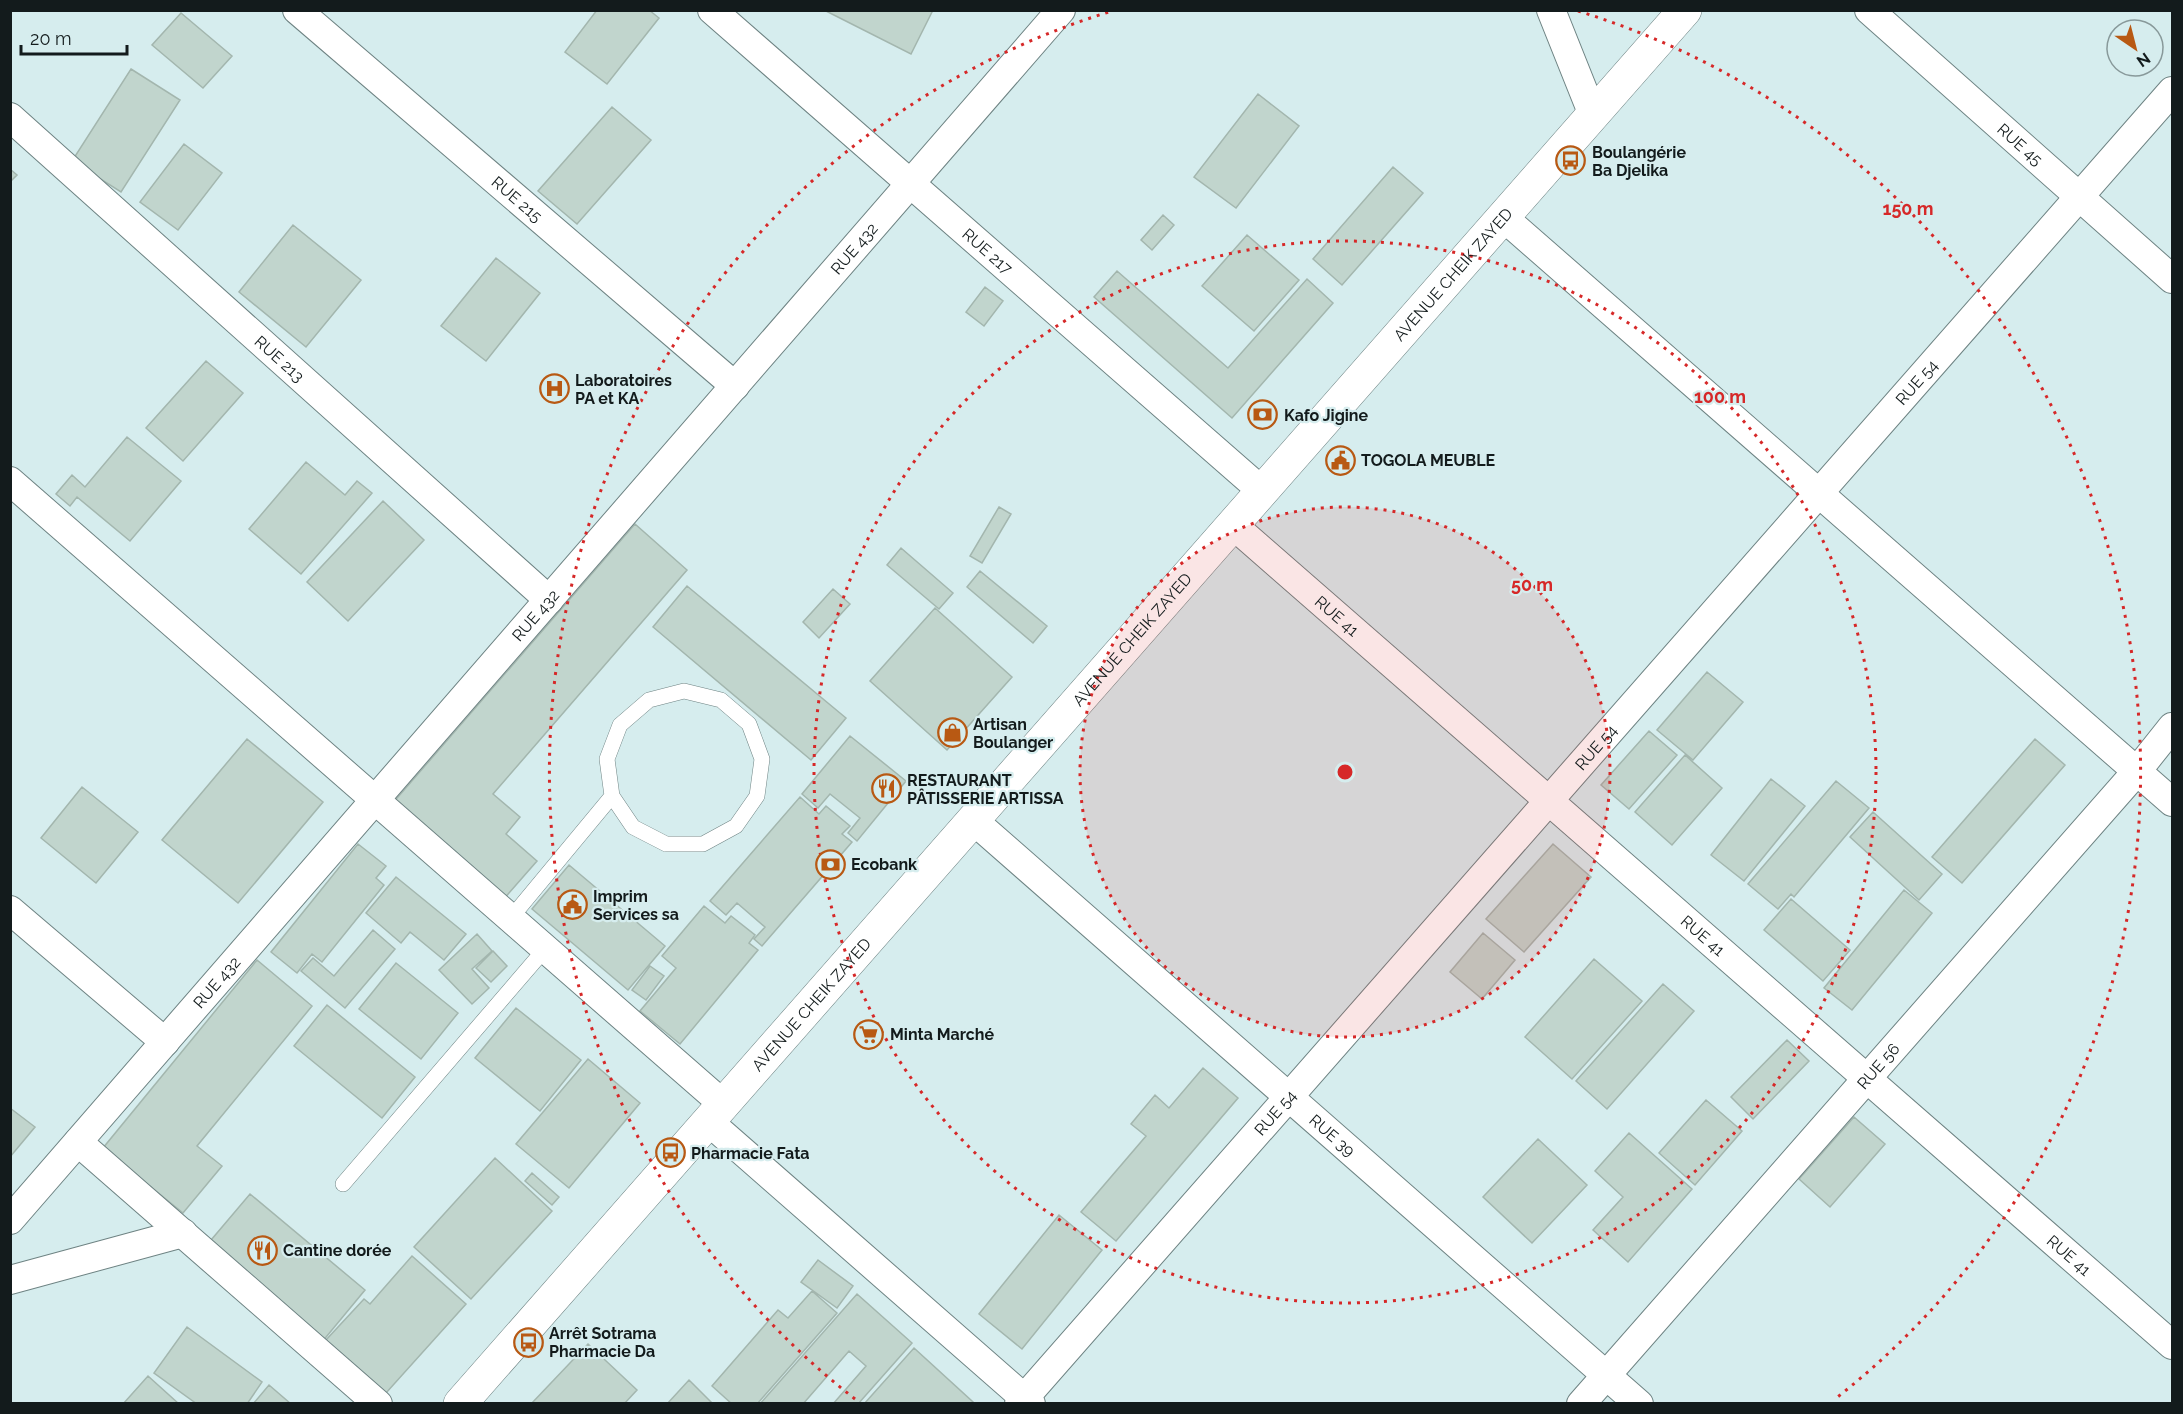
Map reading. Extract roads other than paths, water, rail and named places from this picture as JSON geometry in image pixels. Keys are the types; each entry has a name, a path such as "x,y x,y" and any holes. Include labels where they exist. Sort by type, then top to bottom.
{"main road":[{"name":"AVENUE CHEIK ZAYED","path":"460,1404 1685,10"}],"street":[{"name":"RUE 215","path":"297,10 735,386"},
{"name":"RUE 217","path":"712,10 1262,491"},
{"name":"RUE 432","path":"10,1220 1061,10"},
{"path":"1551,10 1593,115"},
{"name":"RUE 45","path":"1869,10 2172,279"},
{"name":"RUE 54","path":"1025,1401 1288,1097 2172,91"},
{"name":"RUE 213","path":"10,117 549,600"},
{"path":"1503,217 2172,802"},
{"path":"10,481 545,949 715,1113 1025,1401"},
{"name":"RUE 41","path":"1233,525 2172,1346"},
{"name":"RUE 56","path":"1581,1404 2136,771 2172,727"},
{"name":"RUE 39","path":"973,820 1639,1404"},
{"path":"10,910 165,1042"},
{"path":"78,1142 378,1404"},
{"path":"10,1280 183,1233"}],"lane":[{"path":"510,919 612,796 607,759 620,725 649,700 684,691 721,700 749,724 762,759 757,796 736,826 703,844 666,844 633,827 612,796"},
{"path":"344,1184 545,949"}],"place":[{"name":"Boulangérie Ba Djelika","path":"1571,161"},
{"name":"Laboratoires PA et KA","path":"554,389"},
{"name":"Kafo Jigine","path":"1263,415"},
{"name":"TOGOLA MEUBLE","path":"1340,460"},
{"name":"Artisan Boulanger","path":"952,733"},
{"name":"RESTAURANT PÂTISSERIE ARTISSA","path":"886,789"},
{"name":"Ecobank","path":"830,864"},
{"name":"Imprim Services sa","path":"572,905"},
{"name":"Minta Marché","path":"869,1034"},
{"name":"Pharmacie Fata","path":"670,1153"},
{"name":"Cantine dorée","path":"262,1250"},
{"name":"Arrêt Sotrama Pharmacie Da","path":"528,1342"}]}
